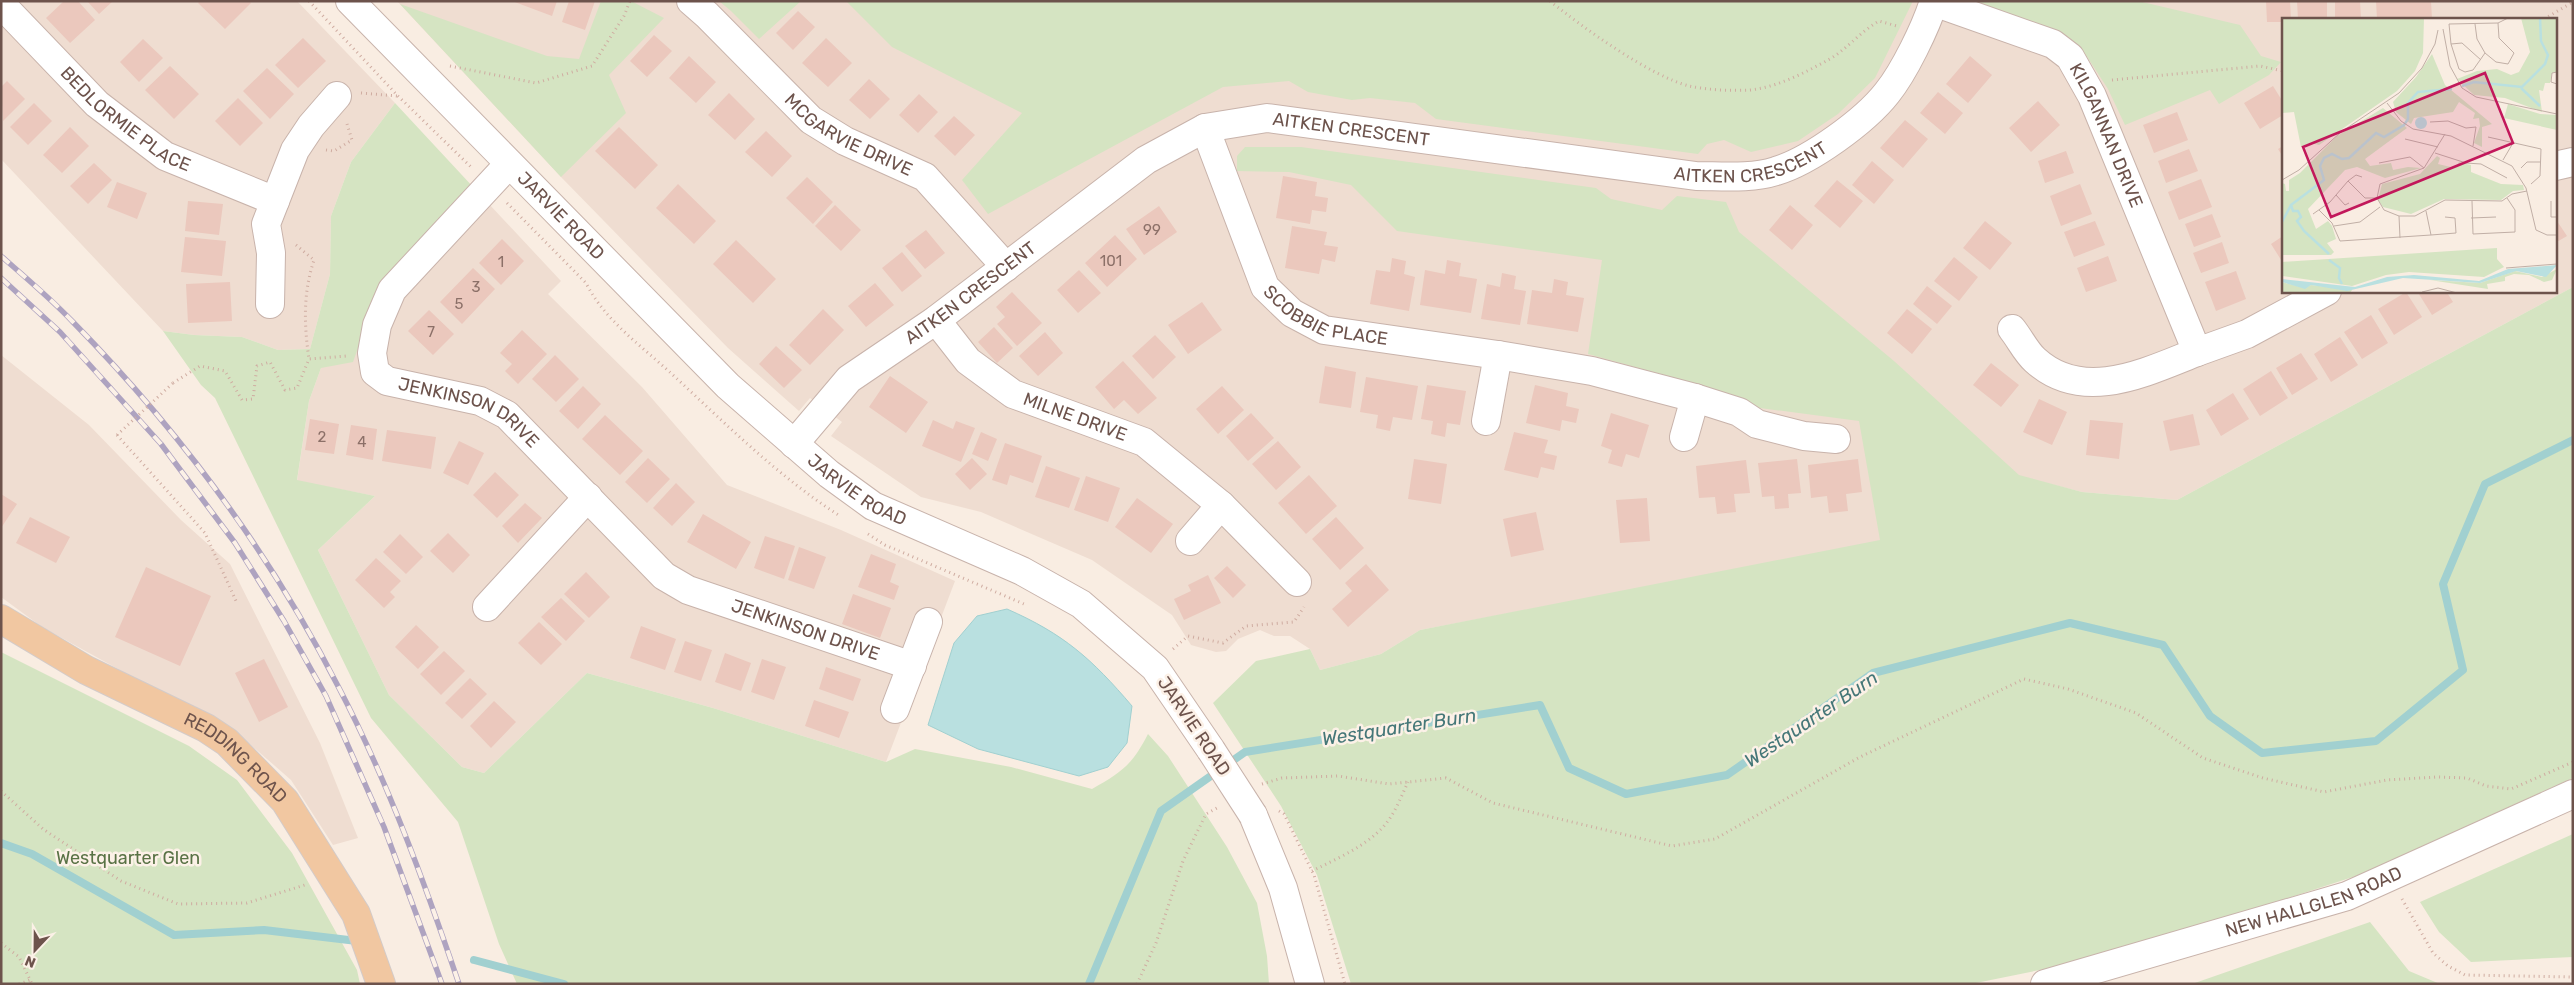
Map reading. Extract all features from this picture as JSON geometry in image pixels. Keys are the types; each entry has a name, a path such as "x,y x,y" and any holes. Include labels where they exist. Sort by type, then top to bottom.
{"main road":[{"name":"REDDING ROAD","path":"1,619 86,670 206,728 227,742 285,801 356,914 381,984"}],"street":[{"name":"JARVIE ROAD","path":"350,1 728,386 794,444 872,506 1022,572 1081,604 1155,668 1211,750 1265,812 1283,888 1310,984"},
{"name":"MCGARVIE DRIVE","path":"691,1 811,120 845,141 925,177 1006,267"},
{"name":"BEDLORMIE PLACE","path":"1,4 97,104 165,156 275,200"},
{"name":"AITKEN CRESCENT","path":"794,444 849,378 936,320 1146,160 1205,128 1267,118 1696,176 1739,176 1775,172 1819,150 1868,111 1887,93 1931,10"},
{"name":"KILGANNAN DRIVE","path":"1931,10 2053,44 2070,57 2092,96 2197,352"},
{"path":"270,304 270,247 266,224 295,150 311,126 337,96"},
{"name":"SCOBBIE PLACE","path":"1205,128 1265,287 1292,313 1324,330 1498,355 1592,371 1696,398 1738,412 1757,424 1804,436 1836,439"},
{"path":"2556,166 2573,162"},
{"name":"JENKINSON DRIVE","path":"509,164 392,290 377,325 372,353 375,372 387,381 480,401 507,415 664,576 688,590 912,666"},
{"path":"2012,329 2035,359 2054,373 2075,381 2096,383 2140,375 2247,334 2326,292"},
{"name":"MILNE DRIVE","path":"936,320 968,361 1013,394 1144,442 1221,505 1298,582"},
{"path":"1486,421 1498,355"},
{"path":"1684,437 1696,398"},
{"path":"486,607 588,497"},
{"path":"1190,541 1221,505"},
{"path":"895,709 928,622"},
{"name":"NEW HALLGLEN ROAD","path":"2045,984 2347,896 2573,794"}],"path":[{"path":"444,68 451,66 536,83 592,66 624,16 630,1"},
{"path":"1550,1 1576,22 1658,73 1689,86 1750,90 1784,82 1831,59 1862,31 1879,21 1908,29 1931,10"},
{"path":"2546,18 2573,2"},
{"path":"2084,82 2260,66 2282,71"},
{"path":"237,603 205,533 117,435 173,382 200,366 225,371 242,400 253,399 257,366 270,362 285,390 297,388 309,359 304,323 308,280 314,260 295,244 270,247"},
{"path":"309,359 372,353"},
{"path":"1171,650 1188,636 1223,643 1246,626 1294,622 1304,608 1302,592 1298,582"},
{"path":"1165,644 1176,657"},
{"path":"1256,787 1273,780 1291,778 1338,776 1389,784 1446,778 1493,804 1672,846 1715,839 1860,757 2024,679 2068,689 2136,713 2204,758 2263,778 2324,792 2387,780 2436,777 2468,778 2486,786 2511,789 2573,762"},
{"path":"1312,871 1345,854 1379,832 1394,812 1408,782"},
{"path":"1,791 43,829 120,881 178,904 247,903 332,876"},
{"path":"1136,984 1156,943 1183,861 1206,814 1223,805"},
{"path":"1265,812 1284,814 1312,871 1345,984"},
{"path":"2391,877 2415,926 2433,953 2448,966 2465,975 2573,977"},
{"path":"1,943 19,957 31,982 19,984"}],"shaded area":[{"path":"1,1 297,1 395,103 351,162 331,216 330,274 310,349 278,350 242,337 194,335 163,331 1,159"},
{"path":"397,1 2573,1 2573,287 2177,500 2082,492 2019,476 2045,512 1420,630 1381,654 1320,670 1310,649 1290,636 1274,636 1260,630 1238,639 1226,651 1216,652 1191,645 1172,615 1092,560 981,512 921,497 831,436 842,422 810,398 799,411 728,348 561,177"},
{"path":"474,188 561,281 548,294 642,387 727,485 841,530 955,581 886,762 713,708 587,673 484,773 462,767 389,695 318,550 375,496 297,481 309,401 321,368 368,320"},
{"path":"1,355 89,425 181,520 230,564 320,743 358,838 333,845 291,780 243,738 42,627 1,597"}],"green space":[{"path":"601,1 631,1 664,18 609,75 626,113 561,177 400,4 547,56 579,59"},
{"path":"719,1 801,1 759,39"},
{"path":"846,1 1913,1 1875,78 1838,114 1798,141 1751,152 1724,140 1707,144 1698,154 1436,119 1415,103 1370,98 1352,100 1308,92 1289,81 1223,87 988,214 962,180 1022,113 892,47"},
{"path":"1959,1 2138,1 2240,25 2261,56 2281,62 2269,75 2219,104 2210,90 2125,125 2108,89 2080,46 2018,20"},
{"path":"395,103 474,188 368,320 353,362 321,368 309,401 297,480 375,496 318,550 389,695 462,767 484,773 587,673 713,708 886,762 915,749 1011,767 1092,789 1125,767 1137,753 1148,734 1168,756 1227,847 1257,903 1267,956 1269,984 517,984 499,944 458,822 371,718 215,398 201,385 163,331 194,335 242,337 278,350 310,349 330,274 331,216 351,162"},
{"path":"1245,147 1301,147 1596,188 1611,199 1662,210 1677,196 1726,202 1739,232 1894,361 2019,475 2082,492 2177,500 2573,287 2573,778 2362,874 2109,956 1971,984 1351,984 1317,875 1281,806 1213,703 1256,661 1310,649 1320,670 1381,654 1420,630 1880,540 1859,421 1760,408 1700,385 1588,354 1602,260 1397,231 1351,185 1289,172 1237,171 1237,156"},
{"name":"Westquarter Glen","path":"1,652 189,746 237,780 292,853 357,970 360,984 1,984"},
{"path":"2573,834 2573,957 2471,962 2439,932 2420,902"},
{"path":"2370,922 2409,971 2440,984 2192,984"}],"water":[{"path":"1007,609 1045,628 1076,649 1104,675 1132,706 1127,743 1108,767 1079,776 978,749 928,725 954,643 977,616"}],"building":[{"path":"64,1 78,1 95,20 70,43 46,18"},
{"path":"87,1 113,1 99,14"},
{"path":"200,1 249,1 251,3 225,29 198,3"},
{"path":"512,1 557,1 552,16"},
{"path":"569,1 595,1 585,30 562,22"},
{"path":"2266,1 2290,1 2291,18 2282,18 2282,22 2267,22"},
{"path":"2297,1 2327,1 2327,18 2298,18"},
{"path":"2335,1 2360,1 2361,18 2335,18"},
{"path":"2376,1 2431,1 2432,18 2377,18"},
{"path":"798,11 815,27 793,50 776,33"},
{"path":"654,35 672,51 647,77 630,61"},
{"path":"303,38 326,61 298,88 275,65"},
{"path":"826,38 852,63 828,87 802,63"},
{"path":"143,39 163,58 139,82 120,62"},
{"path":"689,56 716,82 696,103 669,78"},
{"path":"1970,56 1992,75 1968,103 1946,84"},
{"path":"170,66 199,94 174,119 145,90"},
{"path":"267,68 294,94 270,119 243,91"},
{"path":"869,79 890,99 870,119 849,100"},
{"path":"7,81 25,99 3,121 1,87"},
{"path":"2273,86 2282,100 2282,116 2260,129 2244,103"},
{"path":"1938,92 1963,113 1945,134 1920,113"},
{"path":"729,93 755,119 735,140 708,115"},
{"path":"919,94 938,112 918,133 899,115"},
{"path":"238,98 263,123 240,146 215,121"},
{"path":"2038,101 2060,125 2031,152 2009,128"},
{"path":"34,103 52,121 28,145 10,127"},
{"path":"2177,112 2188,140 2154,153 2143,125"},
{"path":"954,116 975,135 955,156 934,136"},
{"path":"1905,120 1928,139 1903,168 1880,148"},
{"path":"70,127 89,146 62,173 43,155"},
{"path":"619,127 658,165 635,189 595,151"},
{"path":"766,131 792,156 772,177 745,152"},
{"path":"2282,147 2282,155 2278,149"},
{"path":"2189,149 2198,171 2166,183 2158,161"},
{"path":"2066,151 2074,173 2045,183 2038,161"},
{"path":"1872,161 1894,180 1874,204 1852,185"},
{"path":"94,163 112,180 88,204 70,186"},
{"path":"1283,176 1317,182 1315,196 1328,198 1326,212 1312,210 1310,224 1276,218"},
{"path":"807,177 833,202 813,224 786,198"},
{"path":"2201,179 2212,207 2179,220 2168,192"},
{"path":"1837,180 1863,201 1840,228 1814,206"},
{"path":"117,182 147,193 137,219 107,207"},
{"path":"678,184 716,221 694,244 656,208"},
{"path":"2080,184 2092,214 2061,226 2050,196"},
{"path":"188,201 223,204 219,235 185,231"},
{"path":"835,205 861,230 841,251 815,226"},
{"path":"1790,205 1813,225 1792,250 1769,230"},
{"path":"1159,206 1177,232 1144,255 1126,229"},
{"path":"2212,214 2221,237 2194,247 2185,224"},
{"path":"2556,220 2567,236 2556,242"},
{"path":"1985,221 2012,243 1990,270 1963,248"},
{"path":"2095,221 2105,245 2074,257 2064,232"},
{"path":"1292,226 1327,232 1324,245 1338,247 1335,262 1322,259 1319,274 1285,268"},
{"path":"926,230 945,253 925,269 905,246"},
{"path":"1115,235 1137,259 1107,287 1085,263"},
{"path":"185,237 226,241 222,276 181,272"},
{"path":"2282,237 2282,261 2271,244"},
{"path":"502,239 524,261 501,285 479,263"},
{"path":"736,240 776,279 753,303 713,264"},
{"path":"2222,242 2229,263 2201,273 2193,253"},
{"path":"902,252 922,276 902,292 882,268"},
{"path":"2108,256 2117,281 2086,292 2077,268"},
{"path":"1954,257 1978,277 1959,301 1934,281"},
{"path":"1392,258 1406,261 1404,274 1415,277 1409,311 1370,304 1376,270 1390,272"},
{"path":"1447,260 1461,263 1459,276 1477,279 1471,313 1420,305 1425,270 1445,274"},
{"path":"473,268 495,289 462,324 440,302"},
{"path":"1079,270 1101,293 1078,313 1057,290"},
{"path":"2236,271 2246,299 2216,311 2205,282"},
{"path":"1502,273 1516,276 1514,289 1526,291 1520,325 1481,319 1487,284 1500,287"},
{"path":"1554,279 1568,282 1566,295 1584,298 1578,332 1527,324 1532,290 1552,293"},
{"path":"230,282 232,321 188,323 186,284"},
{"path":"875,283 894,305 866,327 848,306"},
{"path":"1927,286 1952,306 1937,324 1913,304"},
{"path":"1012,292 1042,323 1017,346 997,324 1005,317 996,307"},
{"path":"2406,292 2422,317 2394,335 2378,309"},
{"path":"2418,292 2447,292 2453,302 2432,315"},
{"path":"1202,302 1222,330 1188,354 1168,325"},
{"path":"823,309 844,330 810,365 789,345"},
{"path":"1907,309 1932,329 1912,354 1887,333"},
{"path":"429,310 454,334 433,355 408,331"},
{"path":"2371,315 2388,343 2362,359 2344,332"},
{"path":"994,327 1013,348 997,363 978,342"},
{"path":"522,330 547,354 518,384 505,371 512,364 500,353"},
{"path":"1045,332 1063,353 1038,376 1019,356"},
{"path":"1155,335 1176,357 1153,379 1132,356"},
{"path":"2340,337 2358,365 2331,382 2314,354"},
{"path":"776,346 802,370 784,388 759,364"},
{"path":"2301,353 2318,379 2292,395 2276,368"},
{"path":"555,355 579,379 556,402 532,379"},
{"path":"1123,361 1157,398 1138,414 1124,400 1114,409 1095,387"},
{"path":"1991,363 2019,385 2001,407 1973,385"},
{"path":"1325,366 1356,372 1351,408 1319,403"},
{"path":"2271,371 2288,398 2260,416 2243,389"},
{"path":"890,376 928,402 906,433 869,407"},
{"path":"1366,377 1418,386 1412,420 1393,417 1390,431 1376,428 1378,415 1360,412"},
{"path":"1427,385 1466,391 1460,425 1447,423 1445,437 1431,434 1433,421 1421,419"},
{"path":"1535,385 1568,393 1566,406 1579,409 1576,423 1562,420 1560,431 1526,423"},
{"path":"583,386 601,404 578,429 559,411"},
{"path":"1222,386 1244,410 1218,434 1196,409"},
{"path":"2233,393 2249,419 2221,436 2206,410"},
{"path":"2039,399 2067,412 2052,445 2023,432"},
{"path":"1251,413 1274,438 1248,461 1226,436"},
{"path":"1611,413 1649,425 1639,458 1626,454 1622,467 1608,463 1612,450 1601,446"},
{"path":"2193,414 2200,445 2170,451 2163,421"},
{"path":"605,415 643,451 620,475 582,439"},
{"path":"310,419 339,424 334,454 305,450"},
{"path":"933,420 953,429 956,421 975,428 961,462 922,446"},
{"path":"2090,420 2123,423 2119,459 2086,455"},
{"path":"351,425 377,429 373,460 346,455"},
{"path":"387,430 436,437 431,469 382,461"},
{"path":"981,432 997,439 988,461 972,454"},
{"path":"1514,432 1548,440 1544,453 1557,456 1554,470 1541,467 1538,478 1504,470"},
{"path":"459,441 484,453 468,485 443,473"},
{"path":"1278,441 1301,467 1276,490 1252,464"},
{"path":"1005,443 1042,456 1033,483 1010,475 1007,485 992,480"},
{"path":"648,458 670,479 647,503 625,482"},
{"path":"972,458 987,474 970,490 955,474"},
{"path":"1414,459 1447,464 1441,504 1408,499"},
{"path":"1797,459 1801,493 1788,494 1789,508 1775,509 1774,496 1762,497 1758,463"},
{"path":"1858,459 1862,492 1846,494 1848,511 1829,513 1827,496 1811,498 1808,465"},
{"path":"1746,460 1750,493 1734,494 1736,512 1717,514 1715,497 1699,498 1696,466"},
{"path":"1046,466 1080,478 1069,508 1035,497"},
{"path":"495,472 519,495 497,518 473,495"},
{"path":"1309,475 1337,506 1306,534 1278,503"},
{"path":"1086,476 1120,488 1108,522 1074,510"},
{"path":"676,483 695,502 672,526 653,508"},
{"path":"1,494 17,504 1,528"},
{"path":"1137,498 1173,524 1151,553 1115,527"},
{"path":"1647,498 1650,541 1620,543 1616,500"},
{"path":"525,503 542,518 518,543 502,526"},
{"path":"1536,512 1544,550 1511,557 1503,519"},
{"path":"703,514 751,542 736,569 687,542"},
{"path":"30,517 70,537 56,563 16,543"},
{"path":"1336,517 1364,548 1340,570 1312,539"},
{"path":"448,533 470,555 453,573 430,551"},
{"path":"400,534 423,557 406,574 383,552"},
{"path":"765,536 795,546 784,579 754,568"},
{"path":"799,547 826,557 814,589 788,580"},
{"path":"871,554 896,564 890,582 899,586 894,600 858,587"},
{"path":"376,558 401,581 390,592 395,597 384,608 355,580"},
{"path":"1366,564 1389,590 1348,627 1332,609 1352,591 1345,583"},
{"path":"1227,566 1246,585 1233,598 1214,578"},
{"path":"146,567 211,596 180,666 115,637"},
{"path":"586,572 610,597 589,618 564,594"},
{"path":"1208,575 1221,603 1184,620 1174,599 1191,591 1188,585"},
{"path":"853,594 891,608 880,638 842,624"},
{"path":"561,598 585,621 566,641 541,617"},
{"path":"539,622 562,644 541,665 518,643"},
{"path":"416,625 439,647 418,669 395,647"},
{"path":"641,626 676,639 665,670 630,658"},
{"path":"685,641 712,650 701,681 674,672"},
{"path":"444,651 465,671 441,695 420,674"},
{"path":"725,653 751,663 741,691 715,682"},
{"path":"264,659 288,707 259,722 235,673"},
{"path":"762,659 786,667 774,700 751,692"},
{"path":"826,667 861,679 853,701 819,689"},
{"path":"470,678 487,694 462,719 445,703"},
{"path":"814,700 849,712 839,738 805,726"},
{"path":"494,701 516,722 491,748 470,726"}],"waterway":[{"name":"Westquarter Burn","path":"1089,984 1161,811 1245,752 1540,705 1569,768 1626,794 1727,775 1873,673 2070,623 2163,645 2210,716 2262,753 2376,741 2463,670 2443,584 2485,484 2573,440"},
{"name":"Westquarter Burn","path":"1,843 32,854 174,935 264,930 357,941"},
{"name":"Westquarter Burn","path":"474,960 564,984"}],"railway":[{"path":"1,256 64,312 149,405 219,494 283,589 339,688 374,760 405,834 459,984"},
{"path":"1,278 60,332 161,444 235,543 284,621 326,696 384,827 442,984"}]}
